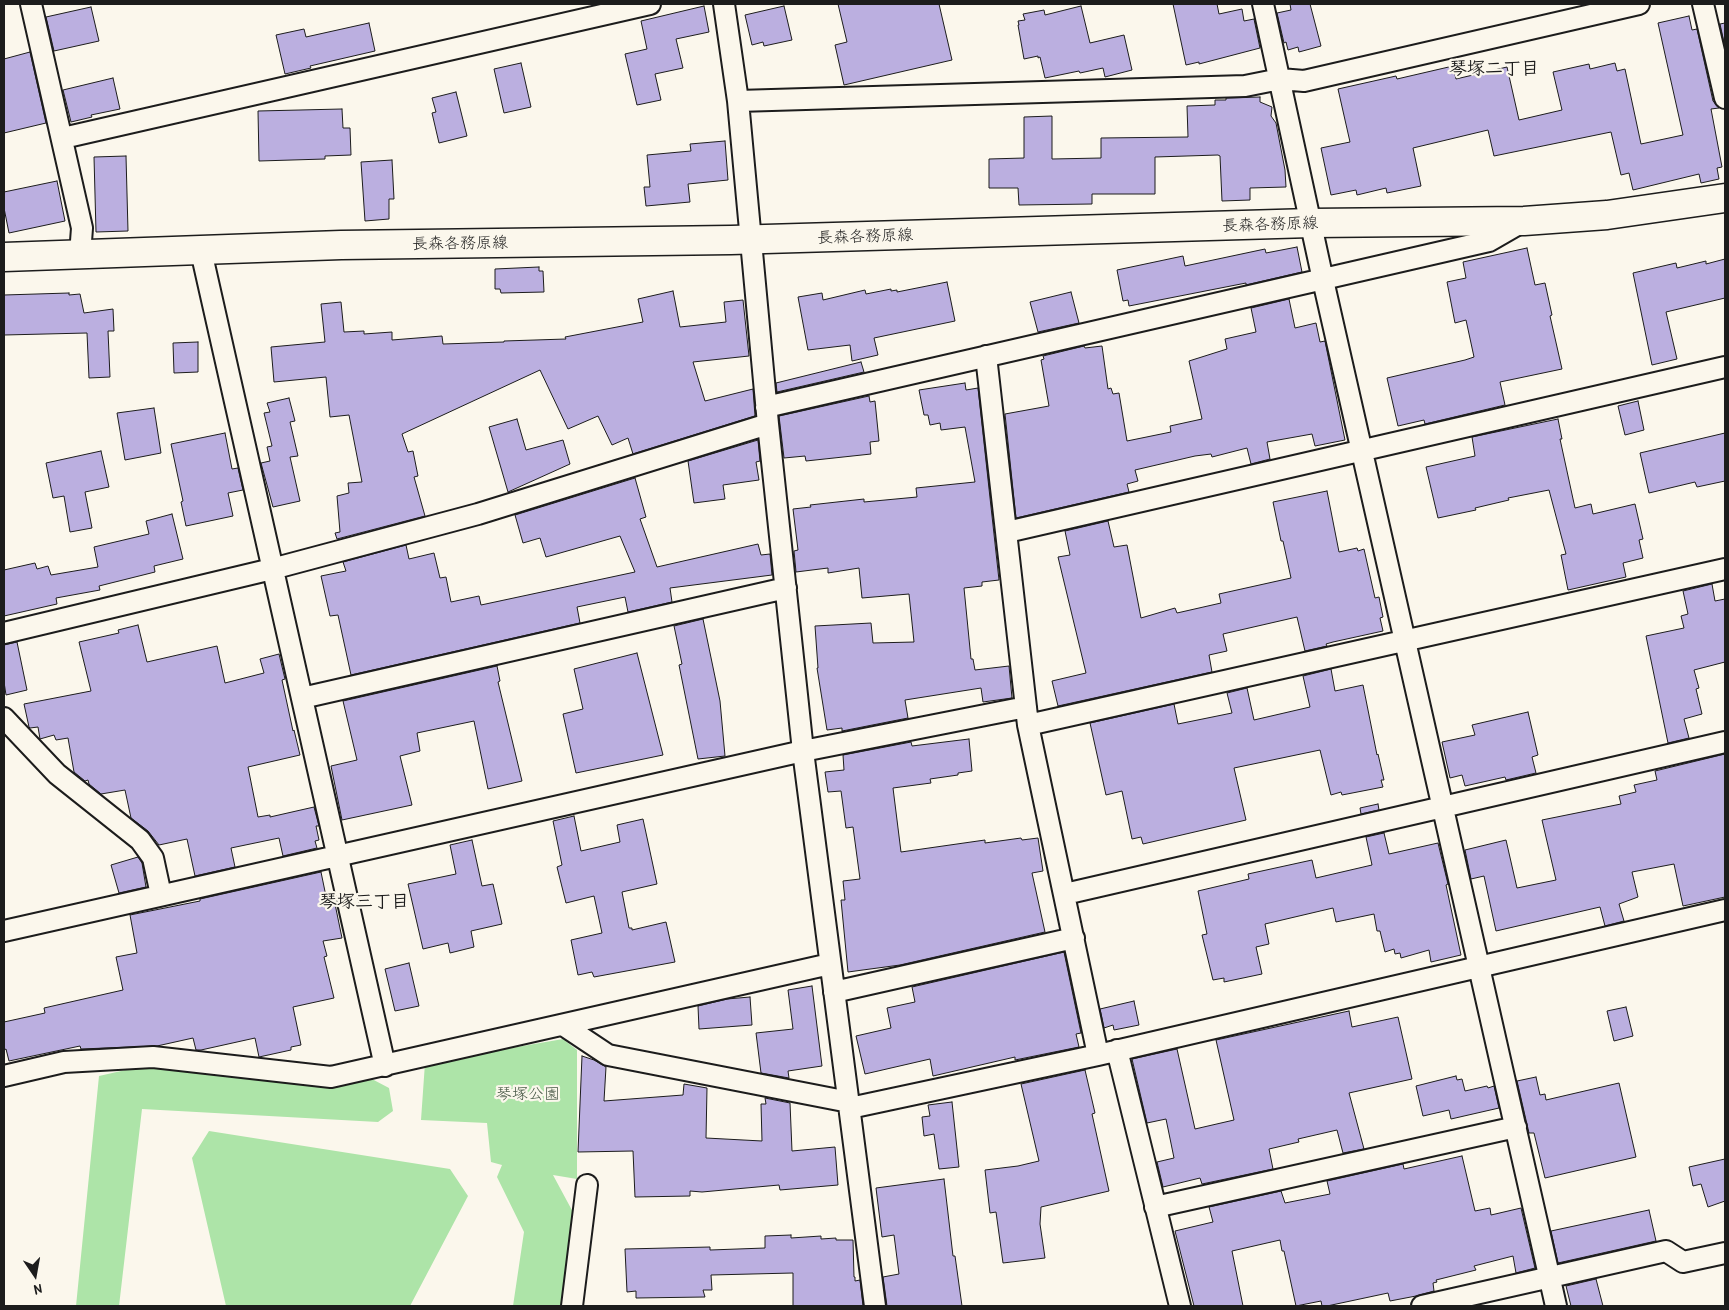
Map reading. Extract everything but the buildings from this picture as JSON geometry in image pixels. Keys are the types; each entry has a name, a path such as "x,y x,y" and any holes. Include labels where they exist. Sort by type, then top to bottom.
{"main road":[{"name":"長森各務原線","path":"4,257 341,245 750,240 1311,223 1524,221 1607,214 1725,198"}],"street":[{"path":"31,4 82,228 80,255"},
{"path":"63,138 650,4"},
{"path":"724,4 738,101 767,415 803,751 875,1306"},
{"path":"1262,4 1556,1306"},
{"path":"738,101 1245,86 1280,79 1304,81 1639,4"},
{"path":"1704,4 1725,98"},
{"path":"4,633 272,569 478,514 767,415 986,356 1489,241 1524,221"},
{"path":"201,251 385,1066"},
{"path":"986,356 1027,716 1098,1055"},
{"path":"1007,532 1725,367"},
{"path":"4,931 803,751 1027,716 1405,639 1725,569"},
{"path":"302,698 786,588"},
{"path":"4,718 57,774 140,840 153,858 161,895"},
{"path":"1065,894 1725,742"},
{"path":"562,1025 608,1055 849,1105 1098,1055 1725,910"},
{"path":"834,992 1074,938"},
{"path":"4,1076 64,1062 153,1057 331,1077 830,964"},
{"path":"1118,1050 1180,1306"},
{"path":"1155,1207 1516,1128"},
{"path":"572,1306 588,1185"},
{"path":"1422,1306 1666,1251 1683,1262 1725,1253"}],"green space":[{"name":"琴塚公園","path":"563,1039 577,1050 577,1179 553,1175 574,1214 562,1306 513,1306 524,1232 497,1177 502,1165 491,1162 487,1123 421,1120 425,1063"},
{"path":"152,1064 370,1078 389,1088 393,1111 378,1122 142,1109 119,1306 76,1306 99,1076"},
{"path":"209,1131 450,1169 468,1196 410,1306 226,1306 192,1158"}],"district":[{"name":"琴塚二丁目","path":"1494,69"},
{"name":"琴塚三丁目","path":"364,902"}]}
